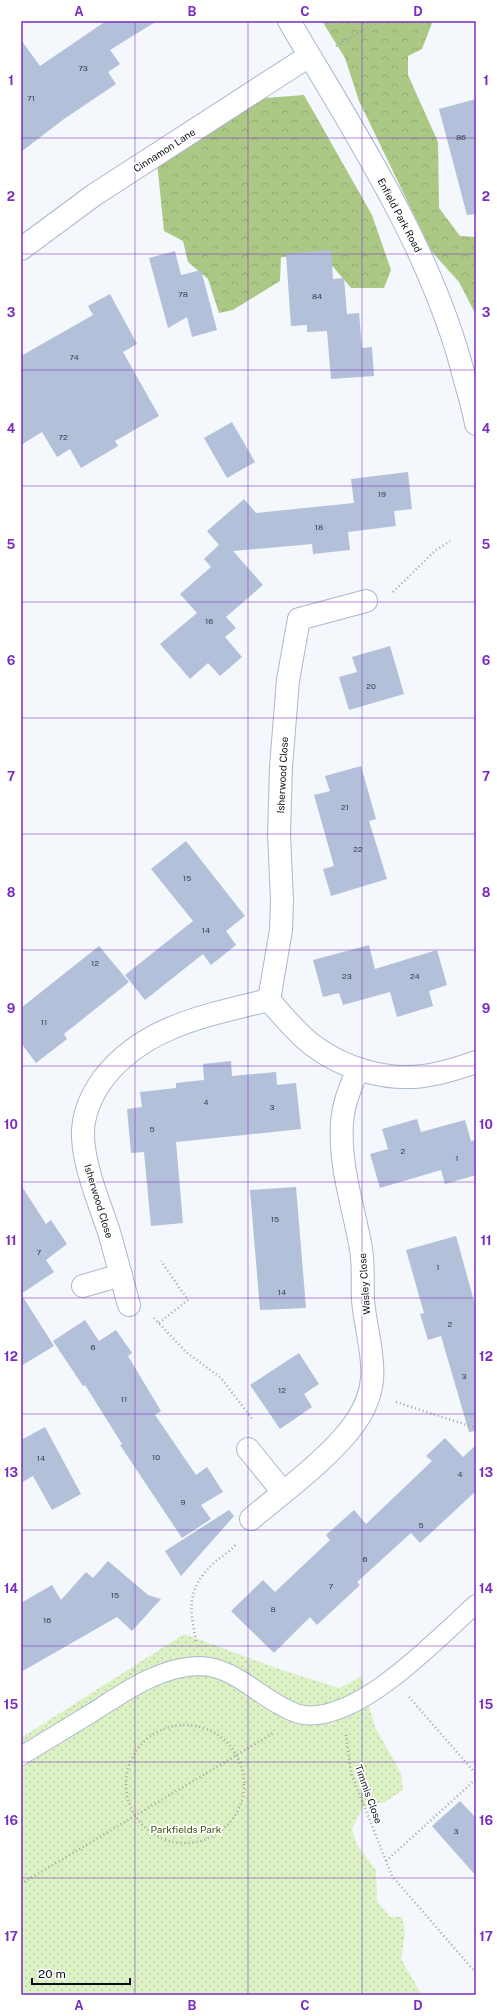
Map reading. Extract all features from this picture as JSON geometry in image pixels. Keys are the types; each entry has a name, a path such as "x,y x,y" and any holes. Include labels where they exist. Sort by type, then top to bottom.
{"street":[{"name":"Enfield Park Road","path":"288,21 411,234 435,286 457,349 470,373 476,424"},
{"name":"Cinnamon Lane","path":"21,249 94,195 309,56"},
{"name":"Isherwood Close","path":"129,1305 88,1168 83,1138 85,1113 96,1088 112,1068 130,1050 150,1037 199,1017 269,1000 280,930 282,900 279,834 281,767 288,680 299,619 366,601"},
{"path":"269,1000 290,1025 312,1044 336,1059 358,1069 380,1075 402,1078 443,1073 476,1062"},
{"name":"Wasley Close","path":"251,1519 322,1458 355,1423 369,1394 374,1366 363,1300 362,1251 348,1186 342,1146 344,1107 358,1069"},
{"path":"83,1286 121,1275"},
{"path":"248,1449 283,1492"}],"lane":[{"path":"21,1756 124,1693 154,1677 176,1670 200,1666 219,1669 234,1675 278,1705 303,1715 317,1716 348,1706 368,1695 407,1666 476,1604"}],"path":[{"path":"330,50 378,21"},
{"path":"366,601 388,596 436,550 450,541"},
{"path":"159,1324 188,1300 161,1261"},
{"path":"129,1305 141,1305 186,1352 221,1378 253,1420 255,1437 248,1449"},
{"path":"369,1394 476,1428"},
{"path":"200,1666 191,1614 192,1595 204,1574 234,1547 251,1519"},
{"path":"391,1678 476,1774"},
{"name":"Timmis Close","path":"348,1706 346,1739 351,1773 392,1876 476,1973"},
{"path":"21,1884 135,1815 237,1756 303,1715"},
{"path":"192,1726 210,1730 225,1741 237,1756 243,1775 244,1795 236,1814 223,1830 206,1840 186,1844 166,1840 148,1830 135,1815 128,1798 127,1779 131,1761 141,1745 156,1733 173,1727 192,1726"},
{"path":"386,1861 476,1779"}],"green space":[{"path":"322,21 430,21 432,23 422,49 408,56 408,75 438,142 439,208 460,236 476,237 476,315 459,282 432,252 359,101 345,58"},
{"path":"244,86 265,98 304,95 372,215 391,270 384,288 351,288 324,256 281,257 280,281 233,310 219,313 208,279 188,262 183,241 164,231 157,162"},
{"name":"Parkfields Park","path":"184,1634 279,1669 339,1688 361,1677 375,1727 401,1773 403,1790 385,1802 363,1807 352,1829 357,1845 376,1870 377,1901 390,1917 402,1917 405,1933 401,1959 422,1995 21,1995 21,1738"}],"building":[{"path":"106,21 157,21 110,50 120,64 108,72 116,84 64,119 21,152 21,40 40,66"},
{"path":"476,99 476,214 467,215 439,109"},
{"path":"331,250 333,279 344,278 347,314 359,313 362,348 372,347 374,376 331,379 327,331 307,332 307,325 291,326 286,254"},
{"path":"175,251 181,275 201,270 217,330 192,337 187,317 168,328 149,258"},
{"path":"110,294 137,344 123,352 159,416 115,441 118,446 81,468 70,449 57,457 42,432 21,445 21,356 93,315 88,306"},
{"path":"232,422 255,462 227,478 204,438"},
{"path":"408,472 412,509 394,511 396,526 348,532 350,550 313,554 312,544 233,551 263,585 226,617 236,628 225,637 242,657 220,676 208,663 190,679 160,644 197,613 180,594 211,567 204,559 219,545 207,531 244,499 256,513 354,503 351,479"},
{"path":"390,646 404,694 349,710 339,677 357,672 352,657"},
{"path":"361,766 376,819 369,821 387,879 331,896 323,869 334,866 314,795 330,791 325,776"},
{"path":"186,841 245,916 226,931 236,945 211,965 203,954 145,1000 125,975 193,921 151,869"},
{"path":"369,945 375,969 437,950 447,985 429,991 433,1006 397,1017 390,992 343,1005 339,993 323,997 313,960"},
{"path":"99,946 129,982 64,1034 67,1039 36,1063 21,1043 21,1008"},
{"path":"231,1061 232,1076 276,1072 277,1085 296,1083 301,1129 176,1142 183,1223 151,1226 144,1152 131,1153 127,1109 142,1107 140,1092 176,1088 176,1083 204,1080 203,1064"},
{"path":"417,1119 421,1132 465,1120 471,1141 476,1140 476,1175 445,1184 441,1170 380,1188 370,1154 388,1149 382,1129"},
{"path":"21,1185 46,1224 51,1220 67,1244 46,1260 54,1272 21,1294"},
{"path":"296,1187 306,1308 260,1310 250,1190"},
{"path":"456,1236 476,1308 476,1431 469,1432 441,1336 428,1340 420,1314 424,1313 406,1250"},
{"path":"21,1294 54,1346 21,1366"},
{"path":"85,1320 99,1341 116,1330 132,1353 128,1356 161,1411 155,1415 196,1475 207,1467 223,1492 201,1505 211,1519 182,1538 120,1445 122,1444 85,1385 83,1386 53,1341"},
{"path":"299,1353 319,1384 304,1394 312,1407 280,1429 250,1385"},
{"path":"45,1427 81,1494 52,1510 33,1476 21,1483 21,1440"},
{"path":"445,1438 463,1457 476,1445 476,1491 420,1543 411,1533 357,1582 360,1585 317,1625 310,1617 274,1653 231,1611 263,1580 275,1592 330,1540 326,1535 354,1510 366,1524 432,1461 426,1456"},
{"path":"229,1510 234,1516 181,1576 165,1551"},
{"path":"108,1561 148,1595 161,1599 132,1631 117,1617 21,1672 21,1603 52,1585 61,1600 86,1572 93,1578"},
{"path":"460,1801 476,1818 476,1876 432,1826"}]}
